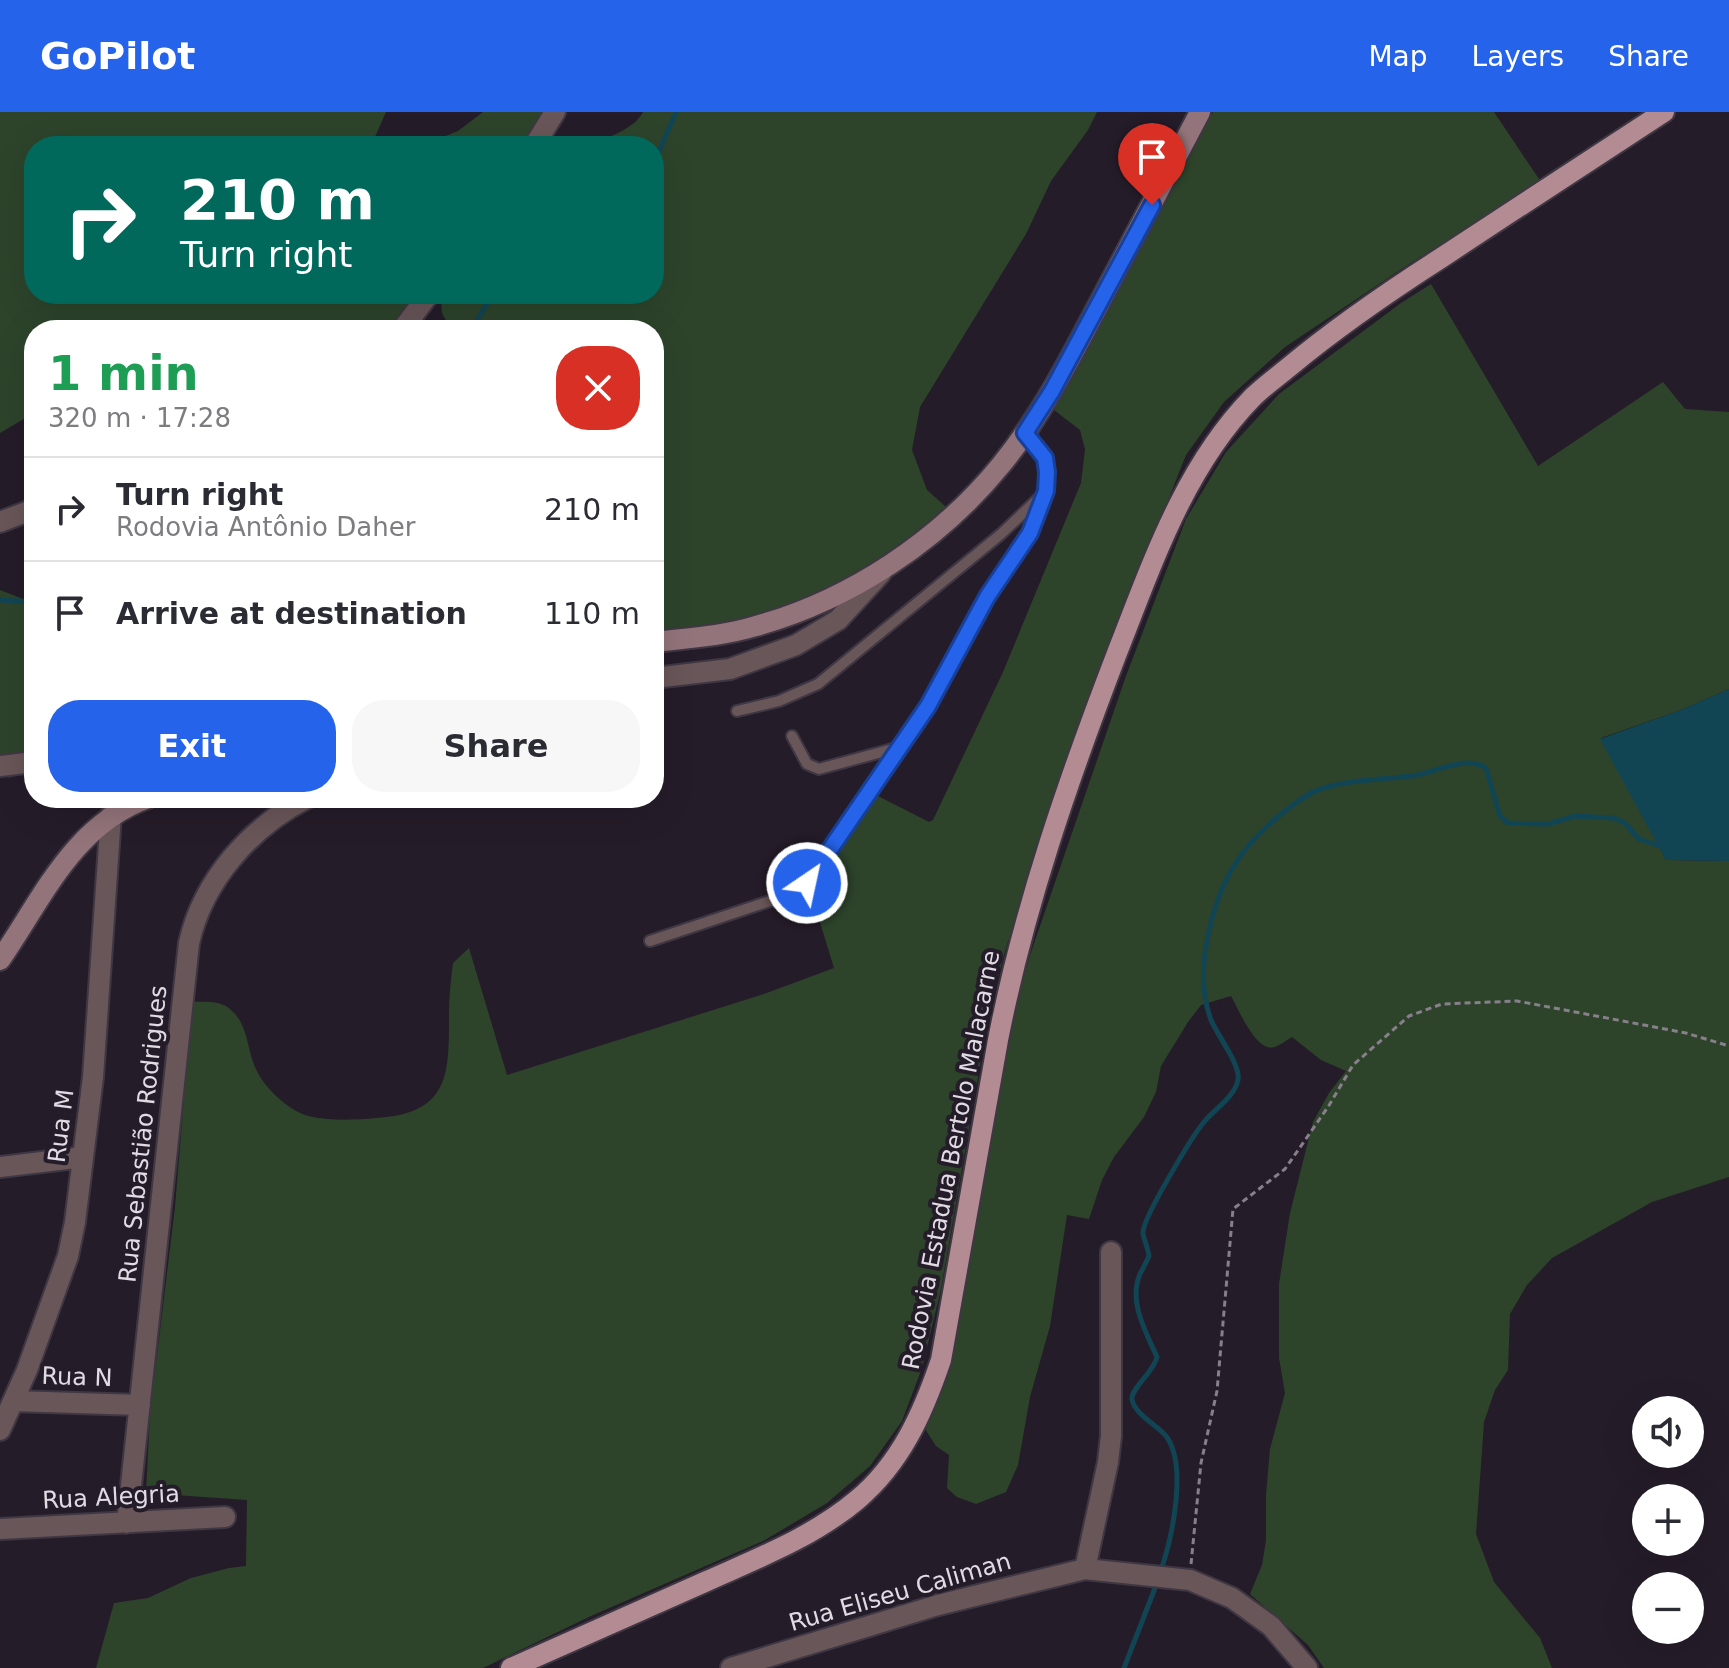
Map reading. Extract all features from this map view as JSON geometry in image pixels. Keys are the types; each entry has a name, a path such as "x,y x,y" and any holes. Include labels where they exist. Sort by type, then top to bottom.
{"main road":[{"path":"664,640 753,627 831,599 887,567 927,537 964,503 999,468 1025,433 1085,332 1200,112"},
{"name":"Rodovia Estadua Bertolo Malacarne","path":"511,1668 749,1562 828,1522 858,1499 900,1452 929,1397 941,1360 1006,998 1037,885 1100,698 1147,576 1184,493 1215,443 1253,398 1315,345 1371,303 1664,112"},
{"path":"0,960 53,878 90,833 111,815 126,808"}],"street":[{"path":"540,136 555,112"},
{"path":"0,522 24,513"},
{"path":"664,677 730,669 796,645 838,620 887,567"},
{"path":"0,766 24,763"},
{"name":"Rua Sebastião Rodrigues","path":"127,1523 193,922 206,895 244,844 266,824 291,808"},
{"name":"Rua M","path":"0,1430 68,1256 93,1077 111,815"},
{"path":"0,1167 83,1157"},
{"path":"1085,1569 1111,1436 1111,1252"},
{"name":"Rua N","path":"13,1401 140,1405"},
{"name":"Rua Alegria","path":"0,1529 225,1517"},
{"name":"Rua Eliseu Caliman","path":"731,1668 938,1605 1085,1569 1190,1580 1232,1598 1271,1626 1307,1668"}],"lane":[{"path":"650,941 791,894 807,883 928,706 987,597 1030,533 1046,491 1045,458 1025,433"},
{"path":"737,711 779,701 818,684 1001,534 1046,491"},
{"path":"792,736 807,764 819,769 900,747"}],"path":[{"path":"1190,1580 1201,1463 1217,1391 1233,1209 1285,1169 1353,1065 1409,1016 1442,1004 1517,1001 1686,1033 1729,1046"}],"green space":[{"path":"0,112 386,112 375,136 24,136 24,304 416,304 402,320 24,320 24,419 0,433"},
{"path":"483,112 556,112 551,136 446,136 458,131"},
{"path":"643,112 1097,112 1088,130 1051,181 1026,234 920,407 912,450 927,490 946,507 896,547 813,595 753,617 714,626 664,632 664,320 446,320 441,306 664,304 664,136 610,136 626,129"},
{"path":"1213,112 1494,112 1541,182 1406,266 1285,347 1224,402 1186,455 1078,727 1006,948 991,1002 941,1289 922,1368 902,1421 870,1466 827,1503 765,1540 591,1616 483,1668 96,1668 114,1603 148,1598 191,1578 246,1566 247,1500 146,1493 150,1413 175,1207 192,1002 218,1003 228,1007 244,1030 259,1075 285,1103 308,1116 359,1119 401,1115 419,1108 432,1099 441,1086 448,1054 453,963 469,948 507,1075 764,994 834,968 811,893 868,796 874,794 929,822 933,820 1003,672 1081,483 1085,449 1080,430 1054,410"},
{"path":"1431,284 1538,466 1663,382 1685,409 1729,412 1729,689 1681,710 1601,738 1666,860 1729,861 1729,1177 1652,1202 1552,1258 1527,1285 1510,1314 1508,1370 1495,1390 1484,1422 1476,1534 1494,1582 1540,1638 1552,1668 1324,1668 1308,1645 1250,1594 1262,1565 1270,1449 1285,1393 1279,1358 1279,1284 1290,1213 1313,1122 1346,1071 1321,1060 1292,1037 1275,1047 1261,1044 1231,996 1201,1005 1188,1022 1161,1066 1156,1092 1144,1117 1114,1157 1102,1180 1089,1219 1067,1215 1050,1326 1030,1397 1018,1465 1006,1492 976,1504 957,1497 947,1488 949,1455 936,1446 925,1429 940,1394 964,1294 1015,1007 1126,676 1186,519 1226,452 1279,394"},
{"path":"0,590 24,599 24,771 9,778 0,771"}],"water":[{"path":"1729,689 1729,861 1666,860 1600,739"}],"waterway":[{"path":"664,140 676,112"},
{"path":"477,320 487,304"},
{"path":"0,600 24,601"},
{"path":"1161,1570 1170,1540 1177,1483 1173,1449 1166,1436 1141,1414 1132,1399 1157,1357 1137,1306 1137,1285 1149,1256 1143,1233 1169,1177 1198,1130 1228,1098 1238,1080 1232,1058 1211,1020 1205,999 1204,968 1218,898 1244,851 1269,824 1316,791 1344,783 1417,775 1462,763 1479,764 1486,768 1500,816 1508,823 1548,824 1575,816 1614,818 1625,823 1639,839 1657,845 1661,841"},
{"path":"1124,1668 1157,1583"}],"route":[{"path":"807,883 928,706 987,597 1030,533 1046,491 1047,472 1045,458 1025,433 1085,332 1152,205"}]}
